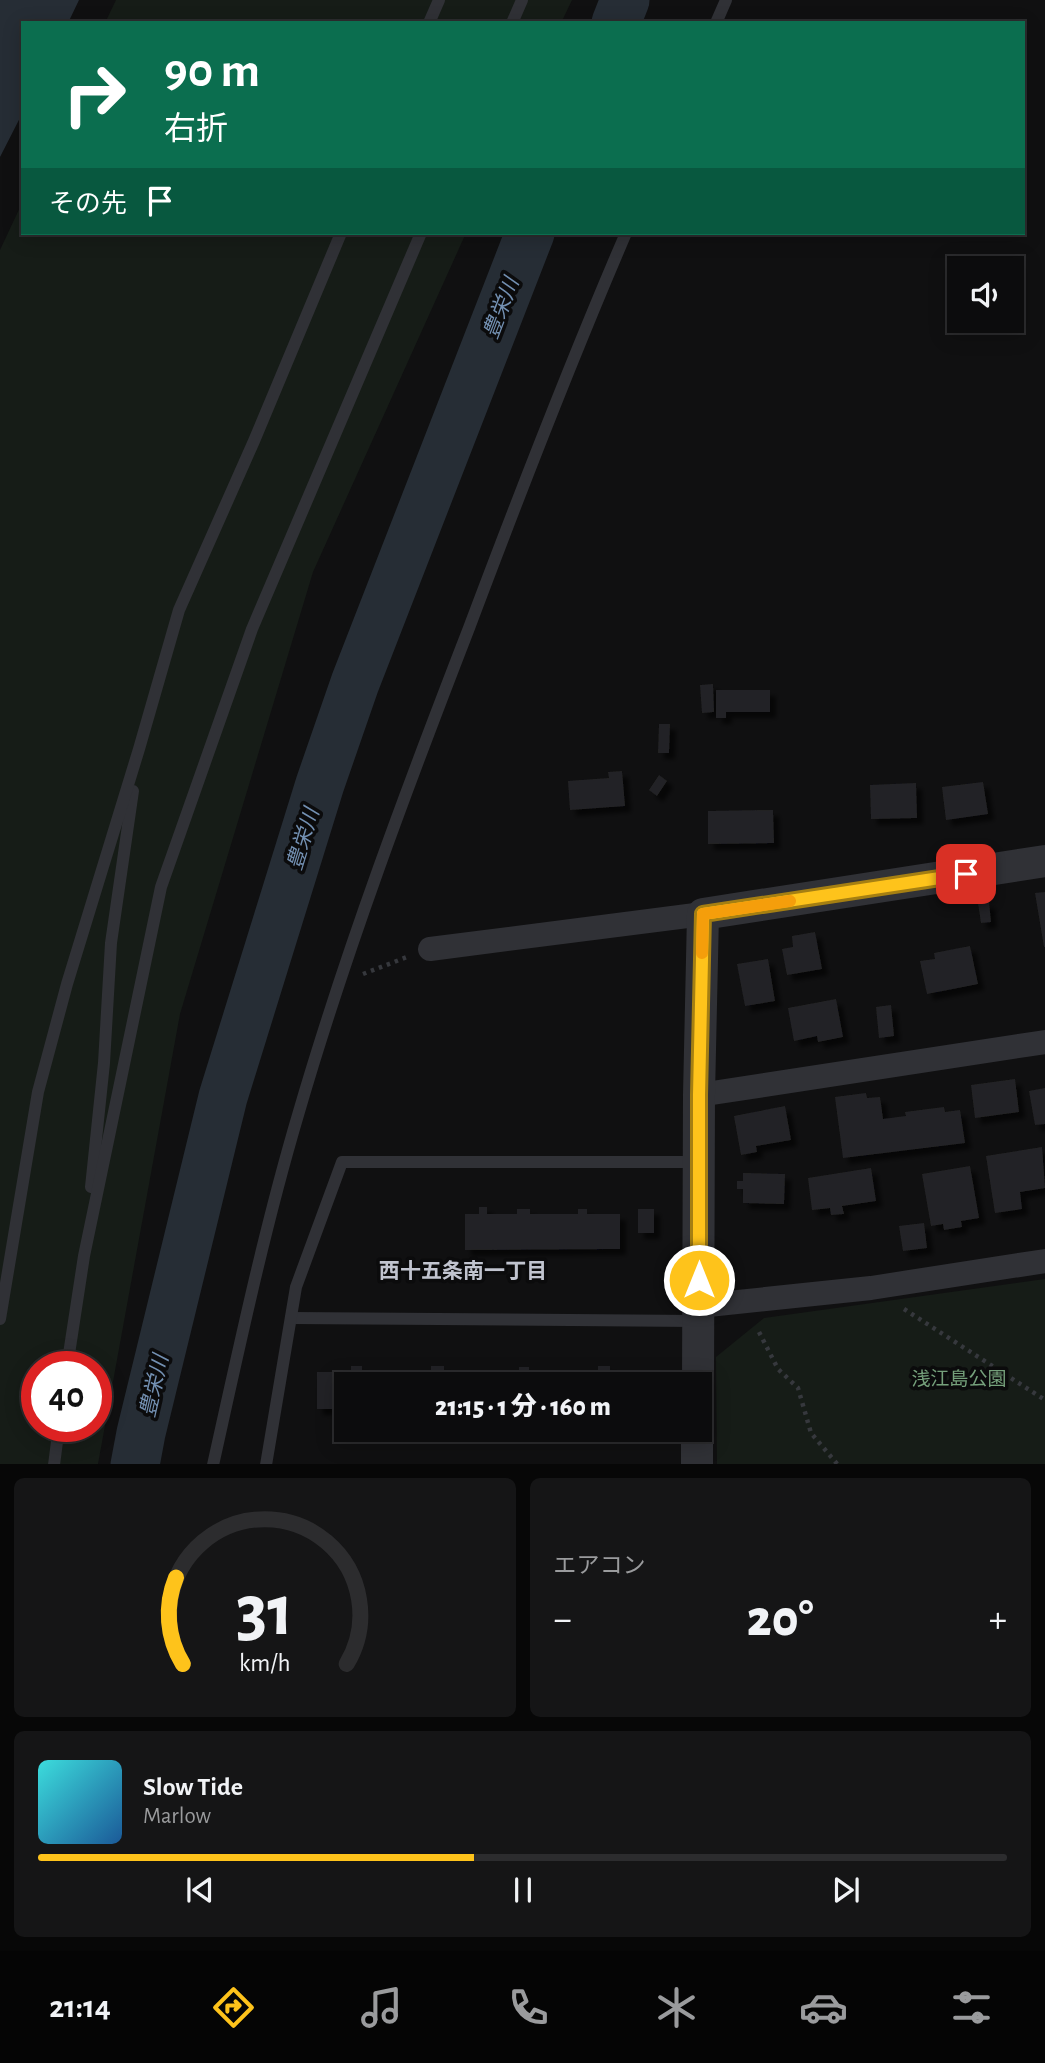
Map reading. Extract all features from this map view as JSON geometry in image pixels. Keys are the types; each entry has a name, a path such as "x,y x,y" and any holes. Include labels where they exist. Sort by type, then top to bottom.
{"street":[{"path":"430,949 703,914 1045,861"},
{"path":"698,1372 703,914"},
{"path":"699,1095 1045,1042"},
{"path":"699,1314 1045,1261"},
{"path":"697,1464 698,1442"}],"lane":[{"path":"430,21 439,0"},
{"path":"513,21 523,0"},
{"path":"717,21 726,0"},
{"path":"0,1319 38,1091 178,610 254,441 340,235"},
{"path":"84,1256 161,887 252,629 420,235"},
{"path":"213,1464 248,1307 297,1118 339,982 409,782 520,495 625,235"},
{"path":"69,1351 84,1256 104,1063 111,943 139,749"},
{"path":"266,1464 296,1287 342,1162 688,1162"},
{"path":"291,1318 699,1314"},
{"path":"54,1464 57,1442"}],"path":[{"path":"339,982 430,949"},
{"path":"871,1288 1045,1399"},
{"path":"759,1332 778,1369 798,1388 811,1433 837,1464"}],"green space":[{"path":"116,0 572,0 562,21 106,21"},
{"path":"21,205 21,235 465,235 313,572 180,1014 112,1387 112,1351 21,1351 21,1442 102,1442 98,1464 0,1464 0,250"},
{"name":"浅江島公園","path":"1045,1279 1045,1464 717,1464 716,1357 764,1318"}],"shaded area":[{"path":"0,0 79,0 69,21 21,21 21,116 0,157"}],"building":[{"path":"713,684 714,712 702,713 700,685"},
{"path":"716,690 770,690 770,712 726,712 726,718 716,718"},
{"path":"659,724 670,724 669,753 658,753"},
{"path":"622,771 625,806 570,810 568,781 609,778 608,772"},
{"path":"659,775 667,781 657,796 649,790"},
{"path":"983,782 988,814 946,820 942,787"},
{"path":"916,783 917,818 871,819 870,785"},
{"path":"773,810 774,843 708,844 708,811"},
{"path":"1045,892 1045,947 1044,947 1035,893"},
{"path":"989,902 991,922 981,923 978,903"},
{"path":"815,932 822,969 787,975 782,949 793,947 792,936"},
{"path":"970,946 978,984 927,994 920,961 935,959 934,953"},
{"path":"768,959 775,1001 745,1006 737,964"},
{"path":"836,999 843,1037 818,1042 817,1036 794,1041 788,1008"},
{"path":"891,1005 894,1036 879,1038 876,1007"},
{"path":"1015,1079 1019,1112 975,1118 971,1085"},
{"path":"1045,1088 1045,1124 1035,1125 1029,1091"},
{"path":"866,1093 867,1098 880,1097 883,1119 906,1116 905,1112 944,1107 945,1112 960,1110 965,1143 843,1158 835,1097"},
{"path":"785,1106 791,1140 756,1146 757,1152 741,1155 734,1116"},
{"path":"1042,1147 1045,1188 1020,1192 1022,1209 995,1213 986,1156"},
{"path":"970,1166 979,1218 961,1221 962,1227 944,1230 943,1224 931,1226 922,1174"},
{"path":"871,1168 876,1201 842,1206 844,1214 831,1215 830,1208 812,1210 808,1178"},
{"path":"743,1173 785,1174 784,1204 743,1203 743,1189 737,1189 737,1181 743,1181"},
{"path":"479,1207 487,1207 487,1214 517,1214 517,1209 530,1209 530,1214 578,1214 578,1209 587,1209 587,1214 620,1214 620,1249 465,1250 465,1214 479,1214"},
{"path":"638,1209 654,1209 654,1233 638,1233"},
{"path":"924,1223 927,1248 903,1251 899,1226"},
{"path":"351,1366 362,1366 362,1372 351,1372"},
{"path":"431,1366 444,1366 444,1372 431,1372"},
{"path":"598,1366 610,1366 610,1372 598,1372"},
{"path":"519,1367 529,1367 529,1372 519,1372"},
{"path":"317,1372 334,1372 334,1409 317,1409"}],"waterway":[{"name":"豊栄川","path":"617,21 625,0"},
{"name":"豊栄川","path":"135,1464 223,1097 320,784 355,683 529,235"}],"slow traffic":[{"path":"702,953 703,914 790,901"}],"district":[{"name":"西十五条南一丁目","path":"463,1271"}],"route":[{"path":"699,1280 703,914 966,874"}]}
